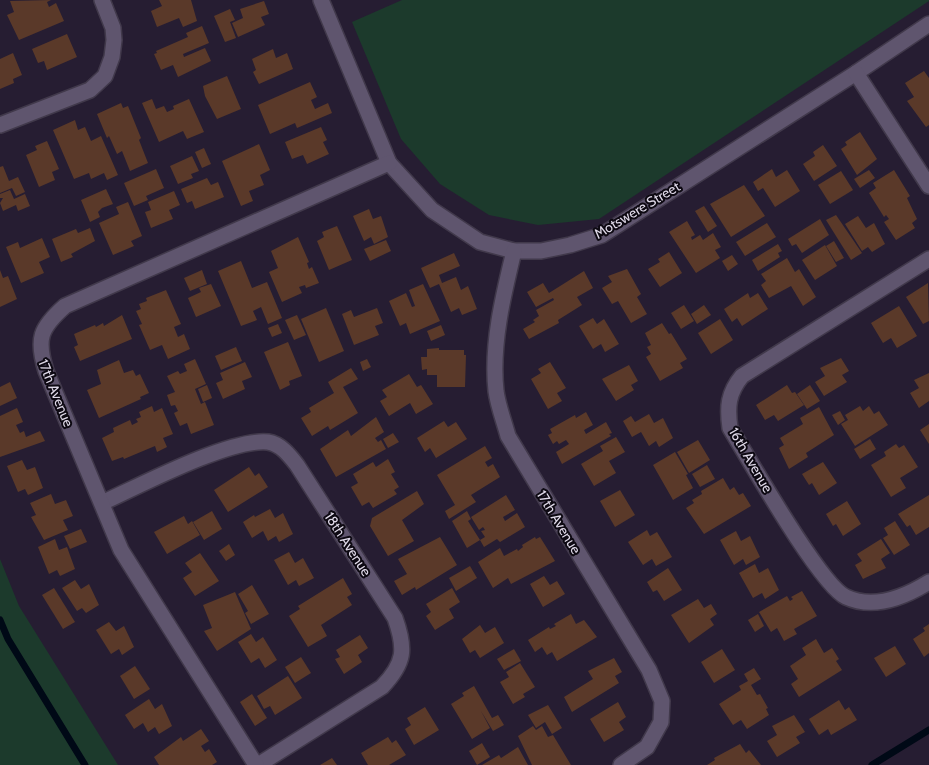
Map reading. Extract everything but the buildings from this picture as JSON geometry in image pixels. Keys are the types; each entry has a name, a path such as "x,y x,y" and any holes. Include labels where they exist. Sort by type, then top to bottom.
{"street":[{"path":"0,125 90,90 105,76 112,57 114,40 112,28 102,0"},
{"name":"Motswere Street","path":"321,0 389,163 432,210 456,228 480,242 514,251 541,251 570,245 602,235 856,73 929,24"},
{"path":"856,73 929,186"},
{"name":"17th Avenue","path":"257,765 121,550 46,371 40,351 42,334 50,319 65,306 389,163"},
{"name":"17th Avenue","path":"514,251 502,302 497,353 496,392 508,436 649,670 662,701 661,722 647,746 621,765"},
{"name":"16th Avenue","path":"929,259 742,376 730,396 727,410 730,428 801,543 836,590 846,597 861,602 876,602 892,600 929,582"},
{"name":"18th Avenue","path":"102,503 226,448 250,442 270,442 285,450 298,465 396,618 402,637 403,653 395,674 382,687 257,765"}],"green space":[{"path":"402,0 929,1 599,219 538,225 489,215 440,184 401,139 352,22"},
{"path":"0,559 19,606 118,765 0,765"}],"waterway":[{"path":"0,620 8,639 85,765"},
{"path":"872,765 929,730"}]}
